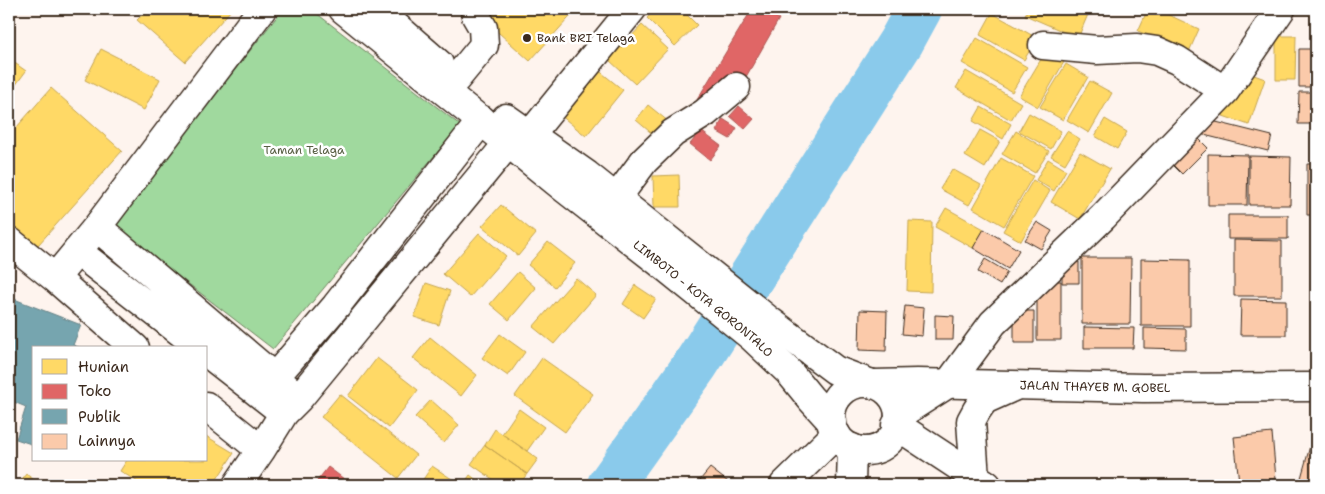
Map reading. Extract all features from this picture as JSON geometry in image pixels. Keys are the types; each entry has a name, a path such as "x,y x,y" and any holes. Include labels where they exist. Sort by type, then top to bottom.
{"main road":[{"path":"55,278 97,227 262,9"},
{"path":"343,9 482,120 520,139"},
{"path":"376,9 492,108 520,139 575,182 616,199 691,273"},
{"path":"456,79 484,45 483,28 476,16 475,9"},
{"path":"236,485 292,406 632,9"},
{"path":"897,420 949,383 993,323 1102,217 1225,90 1280,9"},
{"path":"1043,45 1096,50 1137,48 1157,51 1177,60 1225,90"},
{"path":"616,199 644,161 673,134 705,113 736,87"},
{"path":"275,377 336,306 482,120"},
{"name":"LIMBOTO - KOTA GORONTALO","path":"575,182 762,330 789,372 840,435"},
{"path":"97,227 275,377 292,406"},
{"path":"9,241 55,278 133,346"},
{"path":"77,251 198,346"},
{"path":"762,330 835,370 884,388 892,396 898,406 897,420 891,437 884,446 868,451 840,435"},
{"path":"208,353 292,406"},
{"path":"850,485 834,404 839,394 848,388 858,383 871,383"},
{"name":"JALAN THAYEB M. GOBEL","path":"871,383 1143,388 1316,387"},
{"path":"981,482 971,421 976,410 984,400 1017,386"},
{"path":"208,408 261,450"},
{"path":"897,420 981,482"},
{"path":"784,485 840,435"}],"green space":[{"name":"Taman Telaga","path":"283,9 311,9 460,125 273,349 112,225"}],"building: Hunian":[{"path":"148,9 232,9 185,62 137,20"},
{"name":"Bank BRI Telaga","path":"483,9 577,9 530,61 478,14"},
{"path":"656,9 681,9 697,25 675,46 647,18"},
{"path":"1028,9 1081,9 1089,12 1078,38 1025,15"},
{"path":"1148,9 1156,9 1199,29 1188,54 1138,31"},
{"path":"992,13 1037,38 1024,60 980,35"},
{"path":"642,25 668,49 635,84 609,60"},
{"path":"1276,36 1296,36 1295,80 1276,80"},
{"path":"977,38 1027,67 1012,92 962,63"},
{"path":"101,49 160,79 144,110 85,80"},
{"path":"1046,51 1064,62 1038,107 1019,96"},
{"path":"9,59 26,71 9,94"},
{"path":"1066,64 1088,77 1063,120 1040,107"},
{"path":"597,69 623,90 586,136 560,115"},
{"path":"1240,70 1265,79 1249,125 1223,116"},
{"path":"966,71 1021,103 1011,120 956,88"},
{"path":"1090,81 1112,93 1089,133 1067,120"},
{"path":"51,88 122,151 30,254 9,235 9,136"},
{"path":"648,105 669,122 656,137 636,120"},
{"path":"981,107 1011,124 1003,139 973,121"},
{"path":"1029,113 1061,131 1051,149 1019,131"},
{"path":"1105,119 1127,132 1117,149 1095,136"},
{"path":"980,130 1000,141 985,168 965,156"},
{"path":"1016,131 1049,151 1035,173 1002,154"},
{"path":"1067,131 1080,139 1065,164 1051,156"},
{"path":"1080,152 1110,169 1080,219 1051,202"},
{"path":"1001,158 1033,176 1004,226 973,208"},
{"path":"1048,159 1066,170 1054,191 1036,180"},
{"path":"952,169 981,185 969,205 940,189"},
{"path":"679,175 680,207 654,207 653,176"},
{"path":"1033,180 1050,191 1021,241 1003,231"},
{"path":"501,205 536,234 518,256 482,226"},
{"path":"946,208 984,229 973,248 935,227"},
{"path":"909,221 932,222 931,292 907,291"},
{"path":"479,233 506,256 470,297 443,274"},
{"path":"548,242 575,263 555,287 528,265"},
{"path":"518,272 536,288 509,320 490,304"},
{"path":"576,278 596,295 554,344 533,327"},
{"path":"426,283 450,291 439,325 414,317"},
{"path":"635,285 656,299 643,318 623,304"},
{"path":"500,334 525,352 508,376 482,358"},
{"path":"430,337 477,375 461,396 413,358"},
{"path":"377,358 418,390 389,428 348,396"},
{"path":"542,358 593,394 565,432 515,396"},
{"path":"340,394 416,455 398,478 321,417"},
{"path":"431,400 459,425 444,443 415,417"},
{"path":"519,409 544,427 527,451 502,434"},
{"path":"495,429 538,459 527,474 485,445"},
{"path":"208,437 234,453 213,485 143,485 120,471 126,462 208,462"},
{"path":"485,445 527,474 519,485 501,485 471,464"},
{"path":"432,466 455,481 452,485 420,484"},
{"path":"26,474 41,485 18,485"},
{"path":"470,475 483,485 463,485"}],"building: Toko":[{"path":"752,9 761,9 779,19 747,75 713,127 689,113"},
{"path":"739,106 754,119 745,129 730,116"},
{"path":"723,119 737,128 730,139 716,131"},
{"path":"701,131 721,146 710,160 690,144"},
{"path":"328,467 352,485 314,485"}],"building: Publik":[{"path":"9,297 81,325 73,345 76,346 32,346 32,444 16,439 26,407 9,400"}],"building: Lainnya":[{"path":"1299,49 1316,49 1316,87 1299,87"},
{"path":"1299,92 1316,92 1316,124 1298,124"},
{"path":"1200,118 1272,136 1268,151 1196,133"},
{"path":"1192,132 1208,148 1182,174 1166,158"},
{"path":"1208,154 1248,155 1247,205 1208,205"},
{"path":"1249,156 1291,157 1290,205 1249,205"},
{"path":"1307,164 1316,164 1316,215 1307,215"},
{"path":"1228,215 1288,215 1288,239 1228,239"},
{"path":"1037,222 1052,231 1041,249 1025,240"},
{"path":"984,229 1019,250 1008,269 973,248"},
{"path":"1234,240 1282,241 1282,296 1234,296"},
{"path":"1082,258 1131,258 1130,324 1082,324"},
{"path":"985,259 1007,272 1000,285 978,272"},
{"path":"1141,259 1190,260 1190,326 1141,326"},
{"path":"1062,262 1079,262 1079,283 1062,283"},
{"path":"1037,281 1061,281 1061,340 1037,340"},
{"path":"1241,299 1286,300 1286,335 1240,335"},
{"path":"905,306 924,308 922,336 902,334"},
{"path":"860,310 887,311 886,351 859,350"},
{"path":"1014,311 1034,311 1034,343 1014,343"},
{"path":"935,315 954,316 953,340 935,340"},
{"path":"1084,327 1134,328 1133,348 1084,348"},
{"path":"1144,328 1186,329 1186,349 1144,348"},
{"path":"1316,425 1316,485 1299,485"},
{"path":"1272,433 1276,479 1239,482 1234,437"},
{"path":"710,468 732,485 696,485"}],"waterway":[{"path":"610,485 696,364 901,42 919,9"}],"place":[{"name":"Bank BRI Telaga","path":"527,38"}]}
